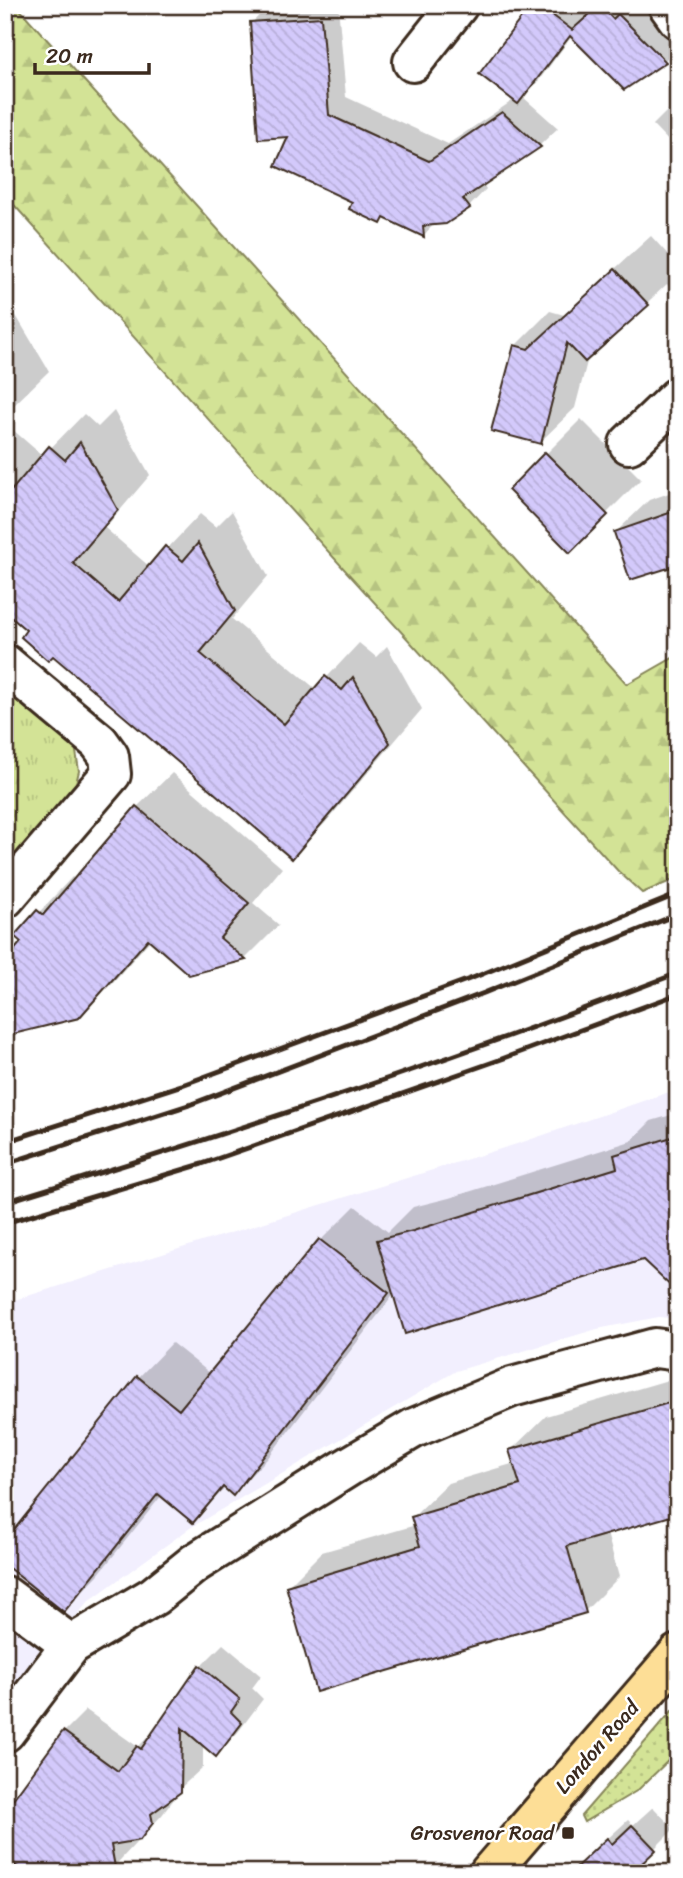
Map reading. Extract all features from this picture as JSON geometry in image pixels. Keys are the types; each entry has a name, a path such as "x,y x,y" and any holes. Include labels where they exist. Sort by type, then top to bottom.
{"main road":[{"name":"London Road","path":"489,1873 678,1654"}],"street":[{"path":"413,62 458,5"},
{"path":"667,5 678,19"},
{"path":"629,444 678,397"},
{"path":"5,664 99,742 108,756 111,774 5,898"},
{"path":"5,1732 71,1645 154,1597 195,1563 414,1428 512,1387 655,1348 678,1351"},
{"path":"5,1596 71,1645"}],"shaded area":[{"path":"678,1089 678,1319 659,1317 597,1329 456,1371 190,1528 89,1601 5,1698 5,1303 523,1142"}],"green space":[{"path":"5,5 16,5 627,684 678,655 678,878 642,893 618,871 5,195"},
{"path":"5,685 75,745 79,771 74,791 5,878"},
{"path":"678,1704 678,1751 638,1790 584,1822 581,1816"}],"building":[{"path":"531,5 539,5 572,30 600,5 613,19 618,14 666,62 624,90 570,36 518,104 479,74"},
{"path":"321,17 329,115 429,161 502,112 541,147 463,199 470,208 446,224 423,226 424,237 384,218 381,224 349,209 352,202 275,166 288,137 258,139 250,22"},
{"path":"615,269 649,305 585,362 567,343 541,444 491,431 514,345 528,349"},
{"path":"80,442 118,510 73,563 118,602 165,546 183,561 198,543 235,611 200,653 284,724 325,676 342,690 353,677 390,743 292,859 53,656 48,661 21,637 26,630 5,612 5,498 49,446 65,460"},
{"path":"545,452 608,515 570,553 508,490"},
{"path":"678,510 678,565 630,580 614,532"},
{"path":"136,806 249,903 220,938 246,960 189,975 148,939 79,1018 5,1036 5,961 21,942 14,936 37,910 43,915"},
{"path":"678,1135 678,1293 643,1260 405,1334 377,1240 617,1168 614,1155"},
{"path":"319,1239 389,1293 233,1496 223,1487 193,1523 158,1494 64,1612 5,1565 5,1541 137,1376 179,1410"},
{"path":"672,1402 678,1421 678,1514 567,1546 586,1613 316,1692 286,1586 420,1546 411,1517 520,1485 509,1450"},
{"path":"199,1665 240,1699 231,1712 242,1723 216,1757 182,1728 181,1792 151,1814 153,1823 140,1840 111,1845 116,1873 26,1873 5,1858 5,1810 63,1731 118,1771 137,1746 141,1749"},
{"path":"632,1825 656,1850 637,1868 641,1873 570,1873 607,1838 612,1844"}],"railway":[{"path":"5,1142 182,1085 475,977 678,894"},
{"path":"5,1164 189,1105 484,993 678,914"},
{"path":"5,1202 344,1094 678,973"},
{"path":"5,1223 202,1164 678,994"}],"place":[{"name":"Grosvenor Road","path":"568,1833"}]}
